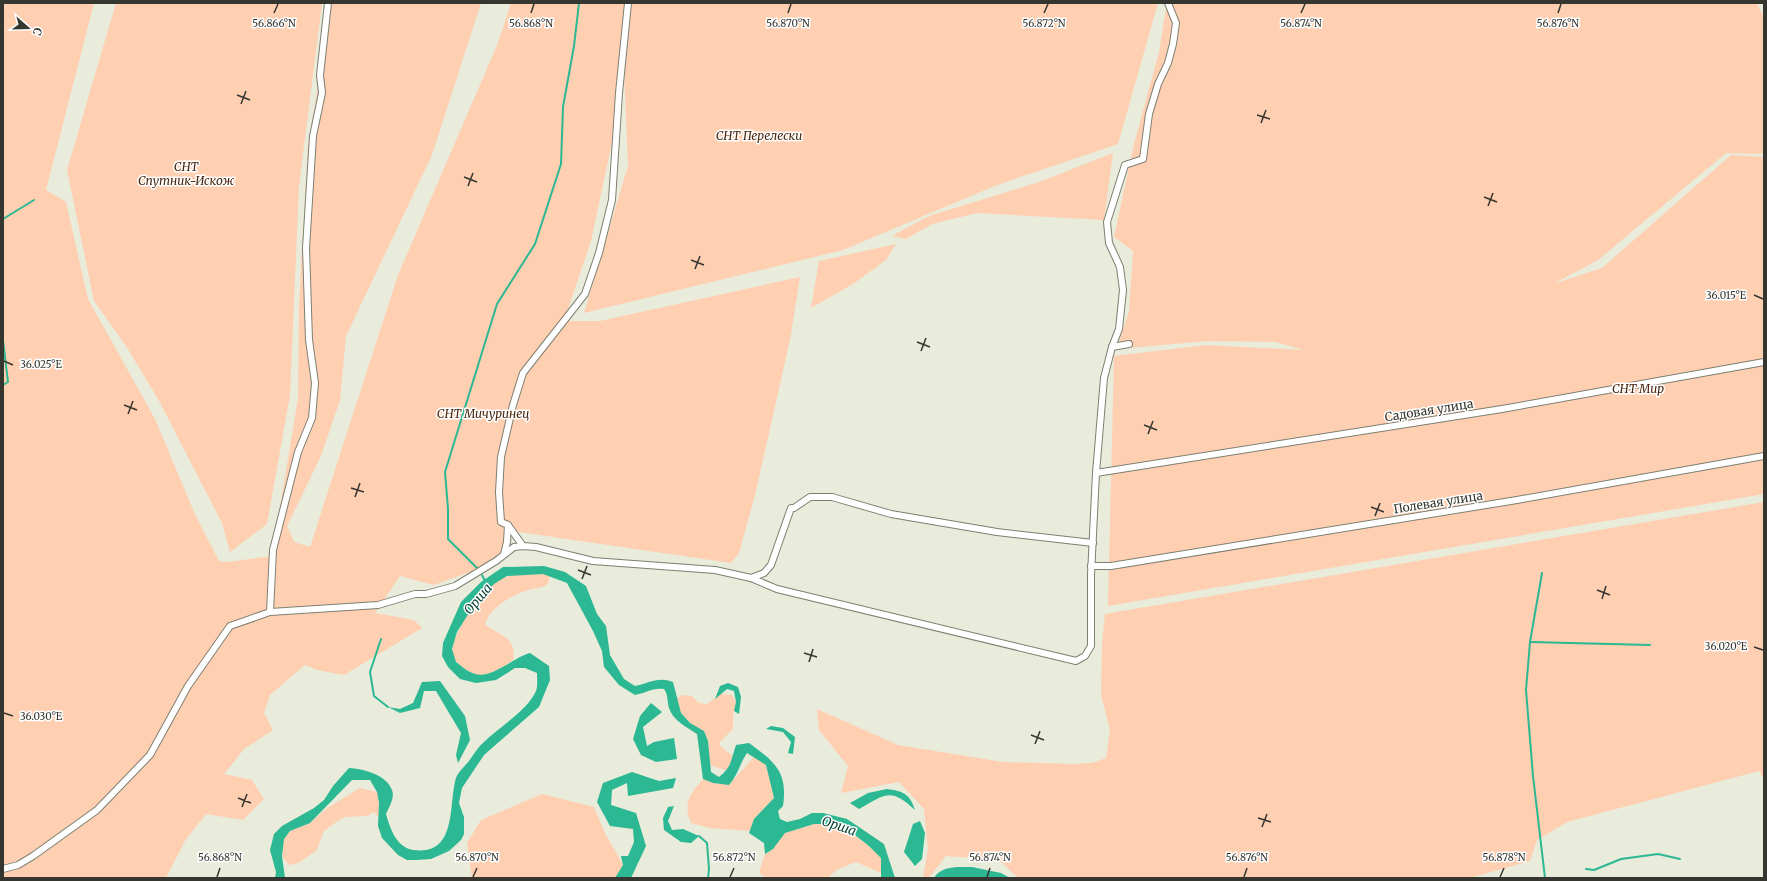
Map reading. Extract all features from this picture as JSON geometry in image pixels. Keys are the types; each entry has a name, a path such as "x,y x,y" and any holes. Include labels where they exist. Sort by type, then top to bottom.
{"street":[{"path":"270,612 273,550 298,452 312,418 315,384 308,340 306,248 313,136 322,93 320,74 328,3"},
{"path":"523,546 508,525 501,522 499,492 501,457 513,405 523,373 585,294 598,253 612,200 620,85 628,3"},
{"path":"3,869 18,865 33,856 97,810 150,756 188,686 230,626 270,612 378,605 415,594 426,594 455,586 496,561 514,547 536,547 593,561 715,570 751,578 777,589 1076,661 1085,656 1091,646 1092,566 1096,473 1104,378 1112,347 1119,329 1122,290 1120,267 1109,243 1107,222 1125,165 1143,158 1149,114 1158,84 1168,64 1173,44 1176,23 1168,3"},
{"path":"1112,347 1129,344"},
{"name":"Садовая улица","path":"1096,473 1502,409 1764,362"},
{"name":"Полевая улица","path":"1092,566 1111,566 1509,501 1764,456"},
{"path":"751,578 764,573 770,565 791,508 794,508 810,497 832,497 891,514 997,532 1093,543"},
{"path":"504,554 507,542 508,525"}],"green space":[{"name":"СНТ Мичуринец","path":"3,3 94,3 46,190 66,202 88,299 155,419 194,512 219,561 227,562 272,556 298,398 299,303 308,146 332,3 481,3 432,155 346,336 340,400 321,456 287,526 294,542 310,547 398,275 498,43 511,3 626,3 614,133 591,241 564,321 600,321 800,277 790,340 755,495 739,553 731,563 512,531 498,562 434,585 400,576 375,613 414,620 422,628 344,675 317,670 305,665 270,695 264,713 273,730 244,749 224,774 252,780 264,799 243,820 206,814 186,839 166,878 3,878"},
{"name":"СНТ Спутник-Искож","path":"116,3 322,3 299,186 290,395 267,524 230,552 222,523 158,399 126,346 94,301 67,170"},
{"name":"СНТ Перелески","path":"629,3 1158,3 1118,144 997,185 843,250 584,313 628,166 623,46"},
{"name":"СНТ Мир","path":"1167,3 1757,3 1764,18 1764,154 1726,153 1598,260 1553,284 1602,268 1731,155 1764,157 1764,494 1108,606 1114,356 1206,345 1303,350 1276,342 1208,341 1117,349 1129,311 1133,251 1114,237 1134,144 1159,52"},
{"path":"1113,153 1104,220 977,213 932,224 906,239 892,236 929,216 1042,181"},
{"path":"896,244 886,260 853,284 811,308 819,261"},
{"path":"1764,502 1764,780 1759,771 1567,822 1537,840 1530,861 1470,878 1018,878 999,860 946,856 929,878 923,878 928,849 924,809 899,782 841,793 848,766 819,730 817,709 898,745 1003,762 1073,764 1092,763 1106,758 1110,730 1101,695 1102,642 1105,614"},
{"path":"543,574 549,576 549,581 547,584 543,587 524,591 510,598 492,611 485,624 510,641 514,652 513,660 495,671 480,675 470,672 456,662 453,647 456,638 466,617 481,596 498,581 506,577"},
{"path":"721,694 732,695 736,702 733,716 733,729 719,743 720,746 733,756 727,771 710,765 708,741 704,731 690,723 681,713 676,698 684,695 692,696 699,703 707,704"},
{"path":"754,757 766,765 774,798 754,819 750,831 710,828 691,823 687,810 689,799 703,779 713,783 729,785"},
{"path":"360,788 377,792 379,803 378,817 374,812 367,816 345,817 339,820 324,831 316,851 298,863 289,865 282,856 284,839 290,831 310,823 326,809"},
{"path":"542,794 594,807 605,833 623,865 615,878 472,878 467,843 481,820"},
{"path":"814,824 834,826 859,838 881,858 881,873 856,862 838,869 827,878 765,878 759,872 765,854 773,849 785,833"}],"water":[{"name":"Орша","path":"544,566 565,572 586,586 597,614 606,626 610,655 624,679 635,686 658,680 668,680 673,682 681,713 690,723 704,731 708,741 711,772 719,777 729,766 736,745 749,743 773,762 781,776 784,794 783,806 778,811 780,819 787,822 800,819 812,813 823,813 847,819 884,844 895,878 881,878 881,858 869,846 851,832 828,824 814,824 785,833 773,849 765,854 764,843 749,833 754,819 774,798 766,765 747,753 735,777 729,785 713,783 703,779 697,734 681,723 671,713 664,689 652,690 635,695 619,685 604,667 602,651 567,583 543,574 507,576 494,584 474,605 457,632 452,649 456,662 470,672 482,675 496,671 530,653 549,666 550,680 539,707 484,755 462,788 459,803 464,817 464,834 461,840 449,851 431,859 407,860 398,855 382,838 378,826 379,803 377,792 370,780 352,780 310,823 290,831 284,839 282,856 285,878 275,878 276,872 270,850 274,834 282,826 314,808 324,800 333,786 349,768 374,773 385,780 389,785 393,796 386,814 392,831 402,845 413,850 427,850 438,845 444,837 448,826 456,778 458,774 490,736 527,705 536,691 537,684 537,673 525,668 515,668 496,680 476,683 460,679 448,667 442,656 443,643 461,602 481,582 503,567"},
{"path":"440,681 465,716 470,740 458,763 456,755 461,733 436,691 424,691 420,708 400,713 388,707 400,709 413,703 422,682"},
{"path":"728,683 738,687 741,697 739,714 734,711 736,702 734,691 727,689 715,699 720,686"},
{"path":"651,703 662,712 643,727 647,746 654,742 674,738 677,759 656,762 641,755 633,739 640,716"},
{"path":"771,726 783,728 795,737 793,754 788,753 791,742 783,732 766,729"},
{"path":"632,772 659,781 676,778 673,788 628,796 627,783 612,790 611,805 636,813 646,846 631,878 615,878 623,865 621,856 628,856 634,842 633,829 610,826 597,802 603,783"},
{"path":"887,789 905,794 911,800 915,810 900,798 888,795 859,809 850,803 868,793"},
{"path":"674,806 668,821 672,830 683,829 699,836 691,843 681,842 664,830 663,818 668,807"},
{"path":"920,821 925,833 922,859 915,866 904,852 913,824"},
{"path":"972,867 1001,873 1010,878 934,878 941,871 946,869"}],"waterway":[{"path":"479,570 448,539 448,509 445,472 497,304 535,244 561,164 563,107 574,46 579,3"},
{"path":"3,219 34,200"},
{"path":"3,340 8,382 3,385"},
{"path":"1542,573 1530,642 1526,690 1533,776 1545,878"},
{"name":"Орша","path":"482,575 485,581"},
{"path":"381,639 370,672 374,696 388,707"},
{"path":"1530,642 1650,645"},
{"path":"699,836 707,843 709,869 708,878"},
{"path":"1586,869 1594,870 1621,859 1658,854 1680,859"}]}
